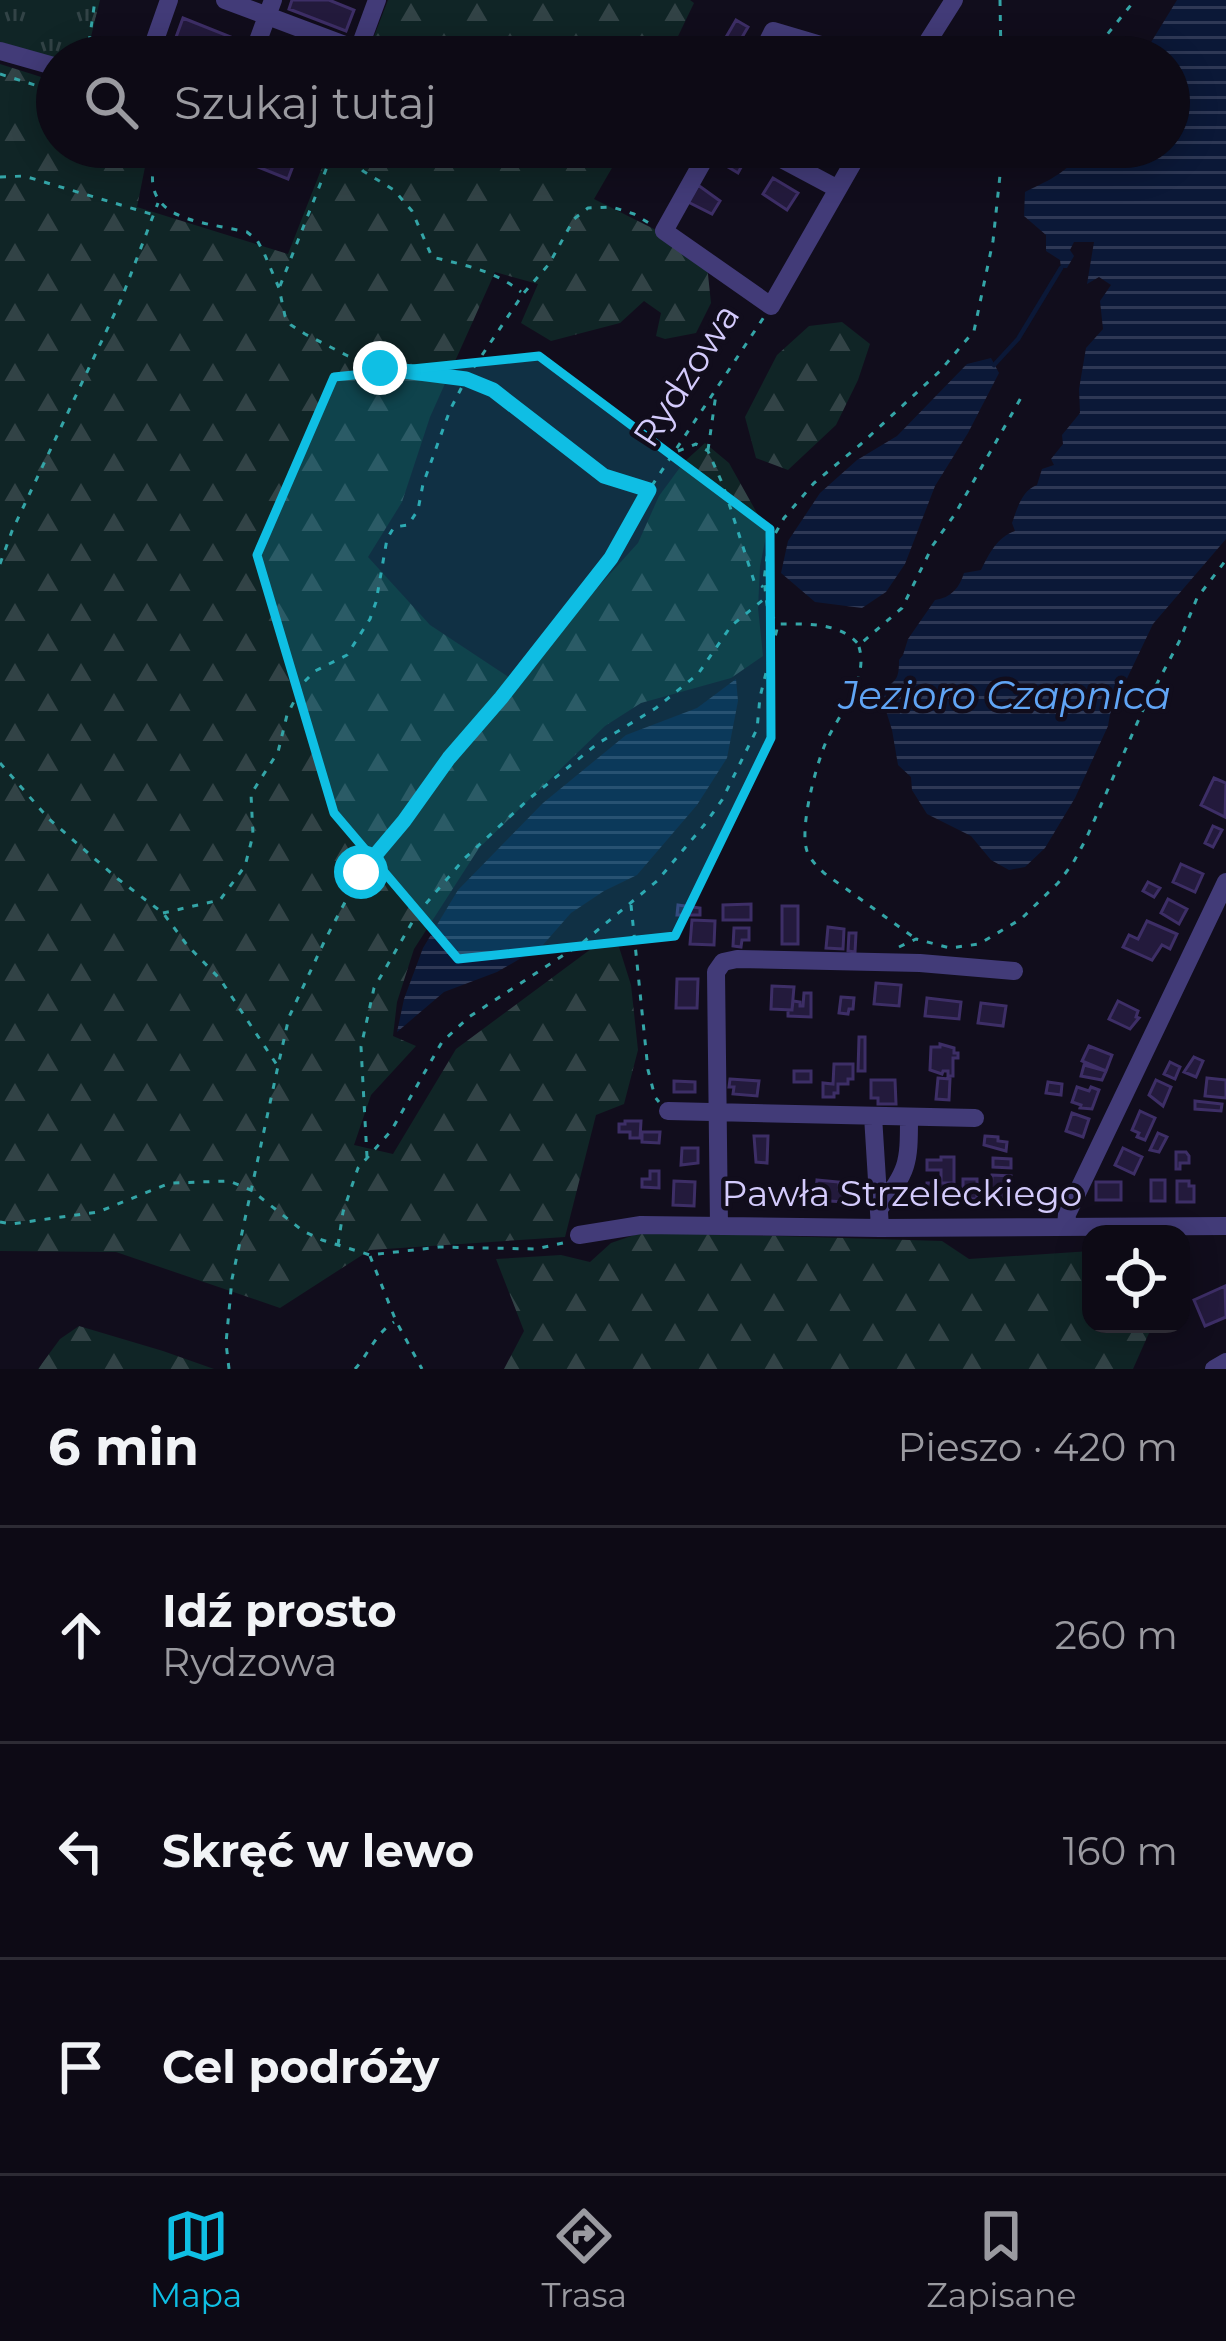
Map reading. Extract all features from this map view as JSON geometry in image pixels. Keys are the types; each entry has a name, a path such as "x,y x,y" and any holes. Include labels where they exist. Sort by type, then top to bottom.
{"street":[{"path":"156,36 169,0"},
{"path":"225,0 270,8 323,36"},
{"path":"364,36 377,0"},
{"path":"931,36 954,0"},
{"path":"0,51 36,62"},
{"path":"699,168 664,232 763,300"},
{"path":"799,168 831,185"},
{"name":"Rydzowa","path":"763,300 845,168"},
{"path":"1066,1226 1066,1214 1226,882"},
{"path":"719,1226 716,972 723,962 736,958 878,962 1014,971"},
{"path":"668,1111 975,1118"},
{"path":"873,1116 880,1218"},
{"path":"880,1218 904,1174 909,1117"},
{"name":"Pawła Strzeleckiego","path":"579,1234 641,1225 880,1218 1066,1226 1226,1226"},
{"path":"1214,1369 1226,1363"}],"path":[{"path":"90,36 95,0"},
{"path":"1000,0 1001,36"},
{"path":"1106,36 1135,0"},
{"path":"0,74 36,85"},
{"path":"152,168 152,191 170,213 247,232 257,240 291,325 380,368 466,379 493,390 604,476 649,490"},
{"path":"279,288 313,168"},
{"path":"360,168 394,190 412,211 433,257 508,281 523,294"},
{"path":"1001,168 993,241 974,331 940,370 814,483 784,518 767,556 765,598 768,612 779,624 829,627 849,634 862,655 858,676 819,767 805,828 805,848 812,861 916,939 950,948 979,944 1021,919 1073,863 1197,598 1226,560"},
{"path":"0,177 24,176 153,215"},
{"path":"0,564 121,299 158,201"},
{"path":"163,913 220,901 244,866 253,835 251,794 278,752 287,715 304,682 315,671 347,656 370,619 388,539 394,527 408,524 418,510 450,410 574,219 588,208 612,207 664,232"},
{"name":"Rydzowa","path":"230,1369 226,1342 232,1280 289,1017 361,872 611,558 649,490 716,393 763,300"},
{"path":"708,452 716,393"},
{"path":"859,645 902,608 933,544 1022,396"},
{"path":"676,453 696,444 708,452 754,581 764,588"},
{"path":"367,1158 361,1047 374,988 417,914 465,858 530,799 597,744 656,708 698,674 731,626 765,598"},
{"path":"338,1245 358,1168 391,1131 431,1060 455,1029 582,944 657,881 706,824 757,729 760,697 779,624"},
{"path":"0,763 49,819 163,913 220,980 278,1066"},
{"path":"630,903 648,1070 655,1097 668,1111"},
{"path":"878,962 916,939"},
{"path":"0,1222 98,1212 170,1183 229,1180 251,1190 303,1231 370,1255 439,1247 536,1249 559,1245 579,1234"},
{"path":"370,1255 396,1321 422,1369"},
{"path":"355,1369 381,1330 396,1321"}],"highlighted area":[{"path":"539,356 770,529 771,738 675,936 458,959 334,813 257,555 334,377"}],"green space":[{"path":"0,0 100,0 91,36 36,36 36,53 0,42"},
{"path":"388,0 694,3 678,36 374,36"},
{"path":"0,64 36,75 36,168 145,168 137,207 288,254 322,168 612,168 594,199 666,235 707,265 711,303 696,333 665,339 656,336 661,313 644,301 620,323 551,341 521,323 538,284 495,272 430,417 402,502 368,557 430,625 519,684 638,543 659,496 705,443 729,463 767,531 758,608 763,656 731,678 641,703 605,726 479,848 414,949 397,1002 393,1036 416,1046 371,1095 354,1145 393,1154 456,1049 595,946 619,947 631,985 638,1050 624,1104 596,1115 565,1237 370,1250 280,1308 116,1252 0,1251"},
{"path":"842,322 870,344 836,425 788,470 756,458 745,417 777,355 809,326"},
{"path":"643,1232 942,1241 969,1259 1082,1252 1082,1333 1149,1333 1133,1369 504,1369 524,1331 496,1259 561,1255 590,1262 611,1243"},
{"path":"79,1326 214,1369 38,1369 60,1339"}],"water":[{"name":"Jezioro Czapnica","path":"1177,0 1226,0 1226,539 1153,624 1075,798 1045,848 1025,867 1009,870 991,860 971,836 927,814 912,790 911,777 898,765 883,688 897,677 908,639 935,600 954,591 964,573 981,570 998,542 1015,531 1012,523 1021,501 1037,485 1042,469 1054,465 1051,459 1063,444 1062,435 1080,413 1086,348 1103,329 1100,301 1111,285 1099,277 1087,284 1094,242 1074,242 1070,250 1074,256 1067,268 1061,268 1060,260 1046,251 1046,235 1024,216 1025,192 1066,168 1190,168 1190,36 1155,36"},
{"path":"991,358 999,373 935,486 905,564 886,592 862,608 815,602 781,573 788,541 820,493 857,460 897,436 967,364"},
{"path":"736,679 738,701 727,758 697,805 637,875 571,913 542,946 497,972 444,992 397,1032 423,948 458,890 543,803 626,735 697,708"}],"building":[{"path":"292,0 329,0 354,10 346,31 289,9"},
{"path":"183,18 228,36 176,36"},
{"path":"736,20 748,27 743,36 727,36"},
{"path":"261,168 292,168 288,179"},
{"path":"773,178 798,193 787,210 763,194"},
{"path":"698,185 720,201 712,214 688,202"},
{"path":"1214,778 1226,783 1225,817 1201,805"},
{"path":"1213,826 1222,830 1213,847 1205,843"},
{"path":"1181,864 1203,874 1195,892 1173,882"},
{"path":"1148,882 1160,888 1154,897 1143,891"},
{"path":"1168,899 1187,909 1179,924 1161,913"},
{"path":"751,904 751,920 723,920 723,905"},
{"path":"678,905 700,908 700,915 677,915"},
{"path":"782,906 798,906 798,944 782,944"},
{"path":"692,920 715,921 714,945 690,944"},
{"path":"1147,921 1177,934 1170,949 1162,945 1152,960 1123,947 1129,935 1138,939"},
{"path":"828,927 844,929 843,949 826,948"},
{"path":"734,928 749,928 749,940 742,940 741,947 733,946"},
{"path":"849,933 856,933 855,952 848,951"},
{"path":"677,979 698,979 697,1008 676,1008"},
{"path":"876,983 901,985 899,1006 874,1004"},
{"path":"772,986 794,987 792,1010 771,1009"},
{"path":"804,993 811,993 811,1017 788,1016 793,1001 803,1006"},
{"path":"841,997 854,998 848,1014 839,1013"},
{"path":"927,998 961,1002 959,1019 925,1016"},
{"path":"1118,1001 1138,1011 1139,1018 1130,1029 1109,1019"},
{"path":"981,1003 1006,1006 1003,1026 978,1023"},
{"path":"859,1037 865,1037 865,1071 858,1071"},
{"path":"940,1044 958,1053 953,1058 953,1076 930,1070 931,1047"},
{"path":"1089,1046 1112,1055 1106,1071 1082,1061"},
{"path":"1194,1057 1203,1061 1196,1077 1184,1072"},
{"path":"1170,1062 1180,1067 1175,1079 1164,1074"},
{"path":"834,1064 853,1064 853,1079 838,1084 834,1097 823,1097 823,1083 833,1084"},
{"path":"1084,1065 1106,1071 1102,1080 1081,1076"},
{"path":"794,1071 811,1071 811,1082 794,1082"},
{"path":"938,1078 950,1079 949,1100 936,1099"},
{"path":"1207,1078 1226,1080 1226,1098 1205,1096"},
{"path":"730,1079 759,1081 757,1096 733,1094"},
{"path":"871,1080 895,1080 896,1104 878,1104 878,1098 871,1098"},
{"path":"1156,1080 1171,1087 1163,1106 1149,1095"},
{"path":"674,1081 695,1082 695,1092 674,1092"},
{"path":"1048,1082 1062,1084 1061,1095 1046,1093"},
{"path":"1077,1087 1099,1090 1092,1109 1072,1102"},
{"path":"1195,1101 1222,1104 1221,1111 1195,1109"},
{"path":"1140,1111 1155,1118 1145,1140 1132,1130"},
{"path":"1072,1113 1089,1119 1083,1137 1066,1131"},
{"path":"641,1121 640,1138 619,1132 619,1124"},
{"path":"642,1132 660,1132 659,1143 642,1142"},
{"path":"1158,1133 1167,1137 1159,1152 1150,1150"},
{"path":"754,1136 768,1136 767,1163 756,1162"},
{"path":"985,1136 1007,1142 1006,1151 984,1145"},
{"path":"682,1148 698,1148 698,1163 681,1165"},
{"path":"1123,1148 1142,1157 1134,1174 1115,1165"},
{"path":"1176,1152 1189,1156 1189,1163 1180,1163 1180,1169 1176,1169"},
{"path":"954,1157 954,1183 941,1183 941,1170 927,1170 927,1160"},
{"path":"993,1158 1011,1159 1011,1168 993,1167"},
{"path":"650,1171 659,1171 659,1188 642,1187"},
{"path":"992,1175 1011,1176 1010,1199 991,1198"},
{"path":"963,1179 977,1179 977,1199 963,1199"},
{"path":"817,1180 839,1182 839,1189 845,1189 844,1202 815,1200"},
{"path":"1151,1180 1165,1180 1165,1201 1151,1201"},
{"path":"674,1181 695,1182 694,1206 673,1205"},
{"path":"1177,1181 1194,1186 1194,1202 1177,1202"},
{"path":"1096,1182 1121,1182 1121,1200 1096,1200"},
{"path":"927,1183 949,1183 949,1200 927,1201"},
{"path":"1225,1286 1226,1317 1205,1326 1194,1300"}],"waterway":[{"path":"994,365 1018,339 1061,268"}],"route":[{"path":"361,872 611,558 649,490 604,476 493,390 466,379 380,368"}]}
